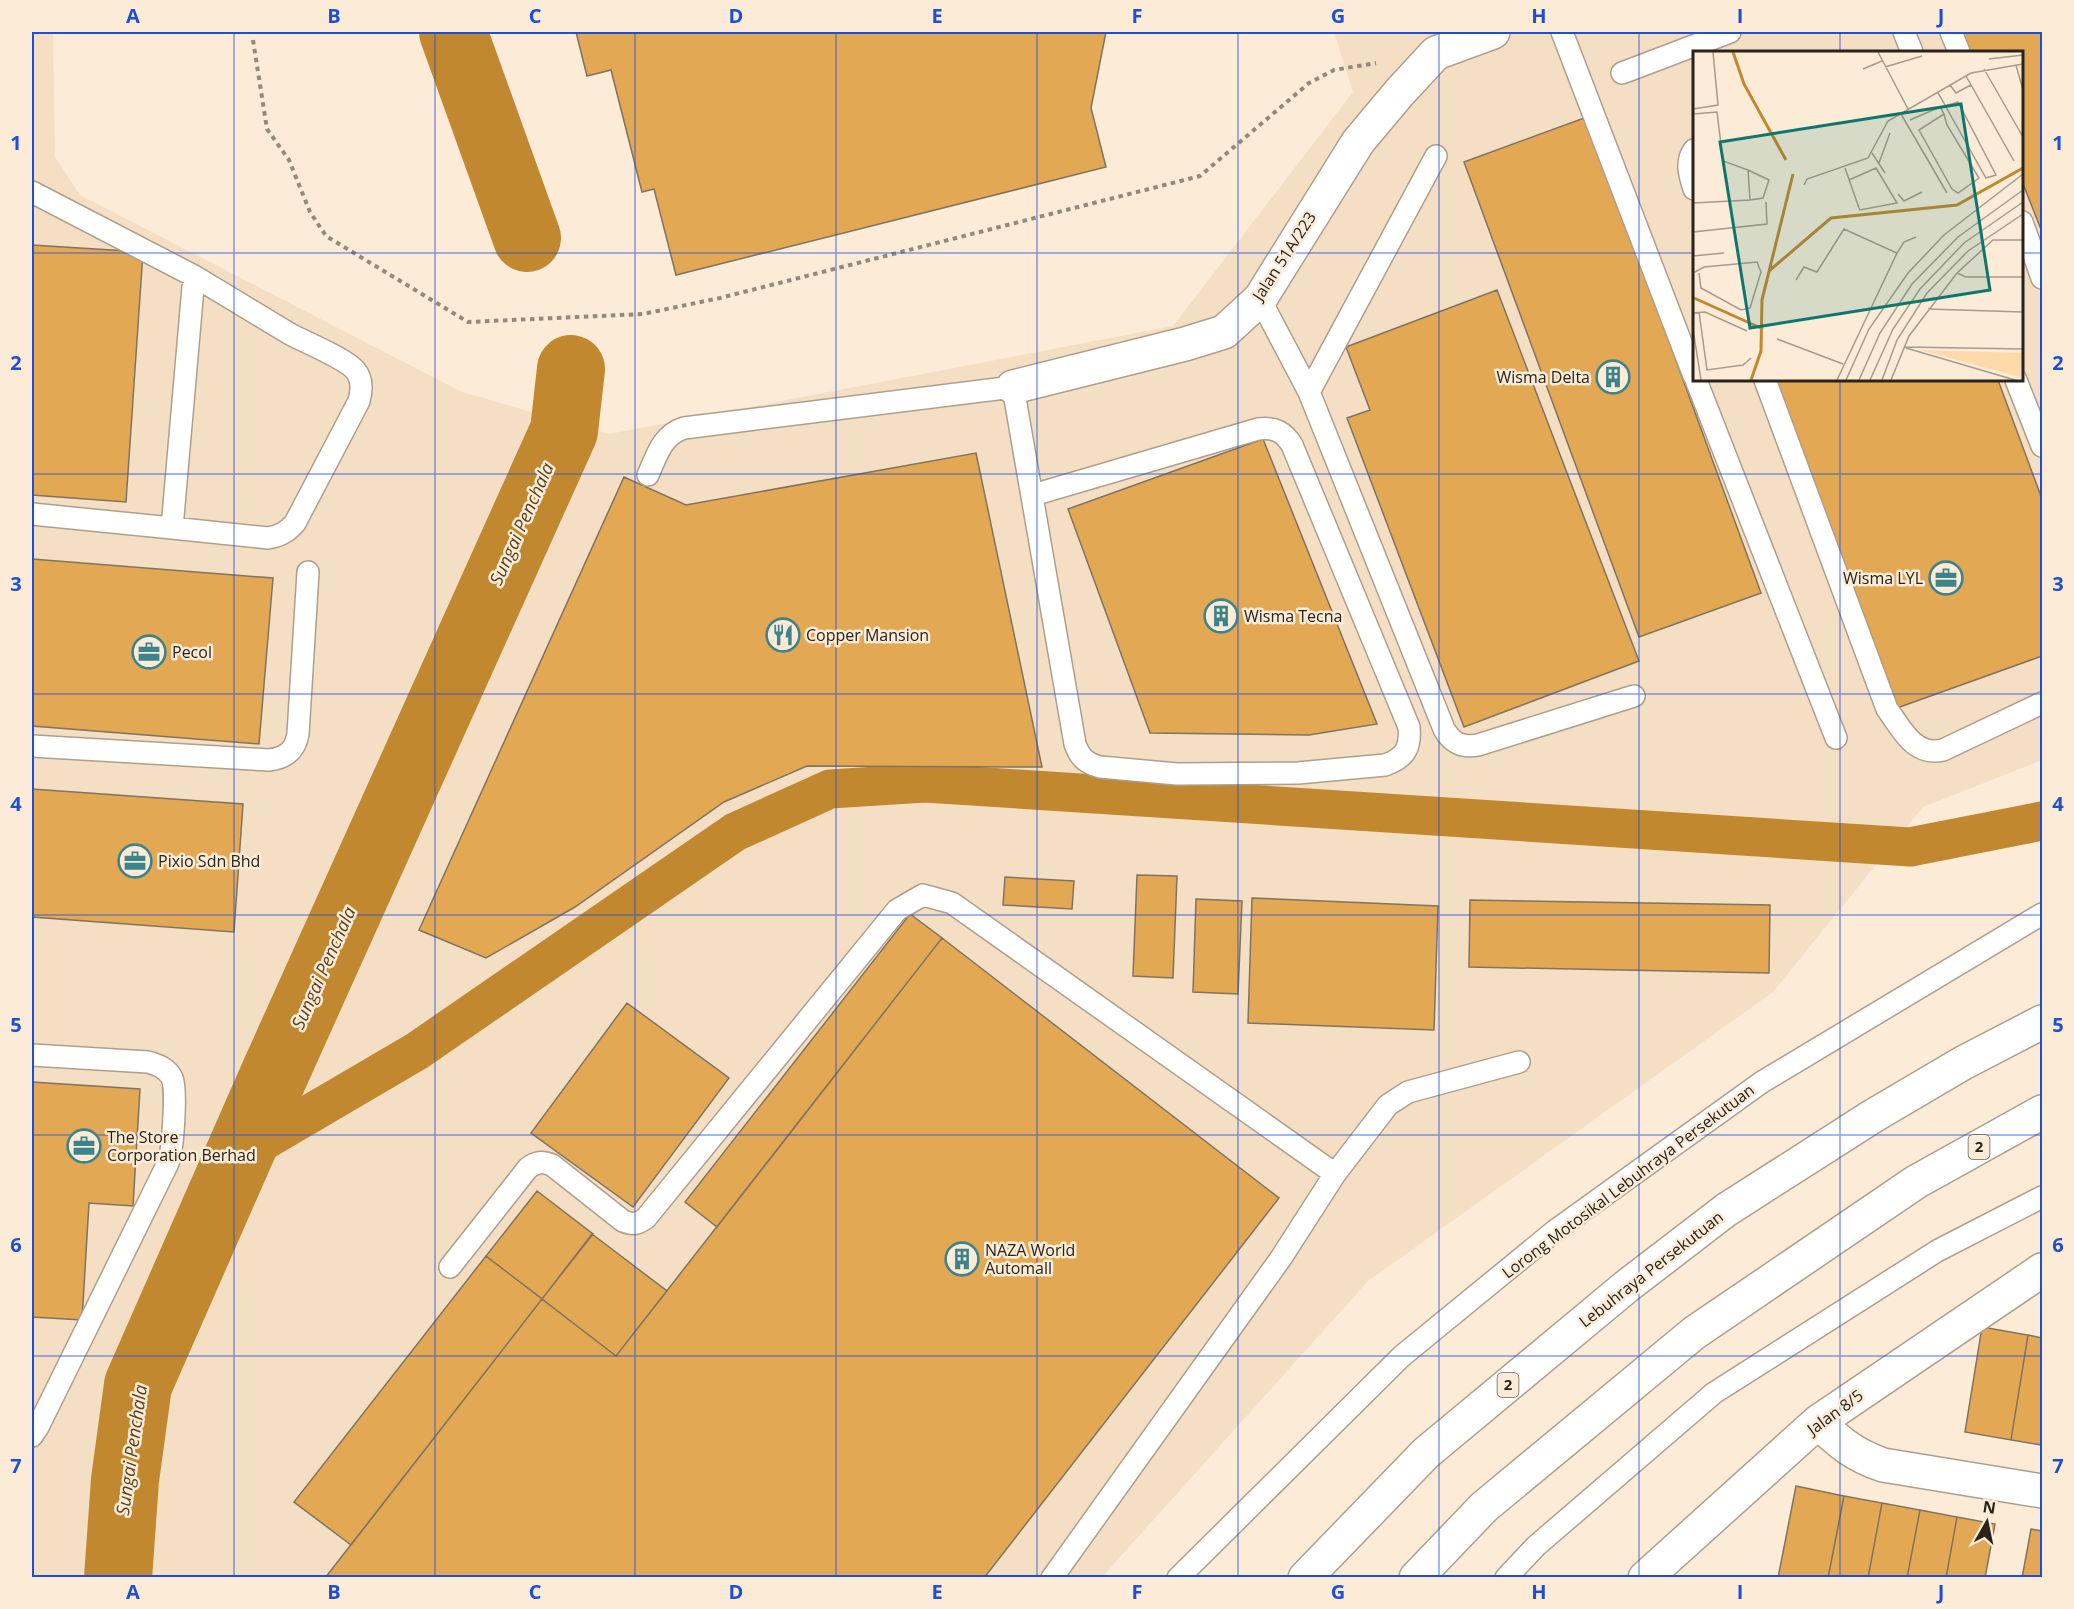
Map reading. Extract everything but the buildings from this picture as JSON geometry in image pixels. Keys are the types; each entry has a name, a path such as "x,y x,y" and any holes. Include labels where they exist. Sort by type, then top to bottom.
{"main road":[{"name":"Jalan 51A/223","path":"1013,387 1224,332 1260,298 1358,142 1400,93 1436,53 1493,32"},
{"name":"Lebuhraya Persekutuan","path":"1305,1578 1426,1453 1627,1286 1726,1210 1873,1116 1963,1063 2043,1022"},
{"name":"2","path":"1416,1578 1484,1506 1694,1333 1916,1182 2043,1112"},
{"name":"Jalan 8/5","path":"1645,1578 1818,1422 2043,1270"},
{"path":"1818,1422 1843,1446 1862,1458 1883,1465 2043,1491"}],"lane":[{"path":"1562,32 1693,373"},
{"path":"1622,73 1730,32"},
{"path":"1904,32 1912,51"},
{"path":"1951,32 1959,51"},
{"path":"1693,152 1689,165 1693,181"},
{"path":"1309,392 1436,156"},
{"path":"32,192 194,276 291,334 347,363 356,370 362,390 359,401 295,523 279,536 267,538 32,514"},
{"path":"2023,225 2043,278"},
{"path":"172,528 194,276"},
{"path":"1260,298 1309,392 1449,738 1468,747 1478,745 1634,696"},
{"path":"1696,381 1836,738"},
{"path":"1765,381 1887,709 1913,744 1933,753 1943,750 2043,703"},
{"path":"2016,381 2043,446"},
{"path":"648,475 666,438 674,431 684,428 1013,387 1075,744 1080,755 1088,764 1177,774 1298,773 1385,765 1398,761 1407,752 1410,740 1409,727 1293,445 1278,430 1258,429 1033,495"},
{"path":"32,746 280,759 296,744 298,734 308,572"},
{"path":"450,1267 528,1168 535,1163 543,1162 552,1165 623,1221 631,1224 640,1223 897,910 923,895 952,903 1335,1174"},
{"name":"Lorong Motosikal Lebuhraya Persekutuan","path":"1178,1578 1402,1356 1556,1230 1762,1082 2043,914"},
{"path":"32,1055 148,1062 168,1071 175,1091 171,1153 168,1163 32,1436"},
{"path":"1052,1578 1281,1258 1335,1174 1388,1106 1408,1092 1519,1062"},
{"path":"1506,1578 1536,1546 1714,1393 1937,1251 2043,1197"}],"path":[{"path":"253,40 267,129 289,160 310,212 326,236 468,322 643,314 720,298 1200,176 1309,83 1334,70 1379,63"}],"shaded area":[{"path":"32,32 53,32 55,157 80,195 462,392 609,434 1173,326 1353,92 1334,32 2042,32 2042,760 1923,807 1773,992 1368,1281 1102,1577 32,1578"}],"waterway":[{"name":"Sungai Penchala","path":"453,32 527,238"},
{"name":"Sungai Penchala","path":"118,1578 125,1480 138,1385 275,1073 564,431 571,369"},
{"path":"238,1156 417,1051 735,832 830,789 925,783 1910,847 2042,821"}],"place":[{"name":"Wisma Delta","path":"1613,377"},
{"name":"Wisma LYL","path":"1946,578"},
{"name":"Wisma Tecna","path":"1221,616"},
{"name":"Copper Mansion","path":"783,635"},
{"name":"Pecol","path":"149,652"},
{"name":"Pixio Sdn Bhd","path":"135,861"},
{"name":"The Store Corporation Berhad","path":"84,1146"},
{"name":"NAZA World Automall","path":"962,1259"}]}
